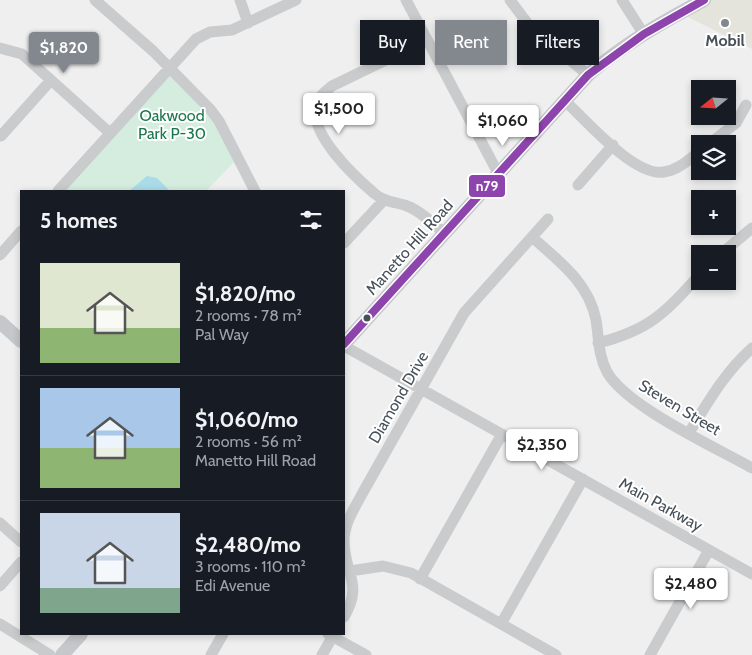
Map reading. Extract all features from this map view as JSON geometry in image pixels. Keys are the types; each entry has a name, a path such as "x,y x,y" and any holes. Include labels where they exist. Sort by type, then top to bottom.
{"main road":[{"name":"Manetto Hill Road","path":"345,344 564,100 588,76 643,33 704,0"},
{"path":"0,322 20,340"},
{"path":"62,655 80,635"}],"street":[{"path":"96,0 169,68 219,120 254,190"},
{"path":"240,0 248,23"},
{"path":"59,190 187,47 202,35 210,32 232,30 296,0"},
{"path":"406,0 498,173"},
{"path":"510,0 528,24 588,76"},
{"path":"622,0 643,33"},
{"path":"427,40 332,86 322,94 316,104 319,125 332,151 375,194 384,200 408,206 444,234"},
{"path":"0,48 22,54 110,133"},
{"path":"1,136 52,80"},
{"path":"564,100 638,167 655,173 678,168 691,157"},
{"path":"720,135 736,122 746,105"},
{"path":"578,185 613,145"},
{"path":"345,242 384,200"},
{"name":"Diamond Drive","path":"345,536 349,518 464,313 548,219"},
{"path":"732,245 752,228"},
{"path":"0,255 20,232"},
{"name":"Steven Street","path":"532,237 567,269 584,290 596,320 598,343 608,372 627,395 689,433 752,468"},
{"path":"598,343 635,332 653,322 691,284"},
{"name":"Main Parkway","path":"345,346 752,574"},
{"path":"689,433 717,386 738,360 752,348"},
{"path":"420,579 502,434"},
{"path":"501,624 583,479"},
{"path":"0,523 20,541"},
{"name":"Diamond Drive","path":"345,546 353,584 353,597 345,615"},
{"path":"657,653 709,550"},
{"path":"0,586 20,563"},
{"path":"350,571 382,566 411,573 556,655"},
{"path":"0,624 50,655"},
{"path":"211,655 222,635"},
{"path":"322,655 331,635 366,655"}],"shaded area":[{"path":"701,0 752,0 752,49 678,12"}],"green space":[{"name":"Oakwood Park P-30","path":"169,72 217,122 234,162 207,190 65,190"}],"water":[{"path":"147,176 157,178 169,190 130,190"}],"transit line":[{"name":"n79","path":"345,343 588,75 644,34 704,0"}],"place":[{"name":"Mobil","path":"725,23"}]}
